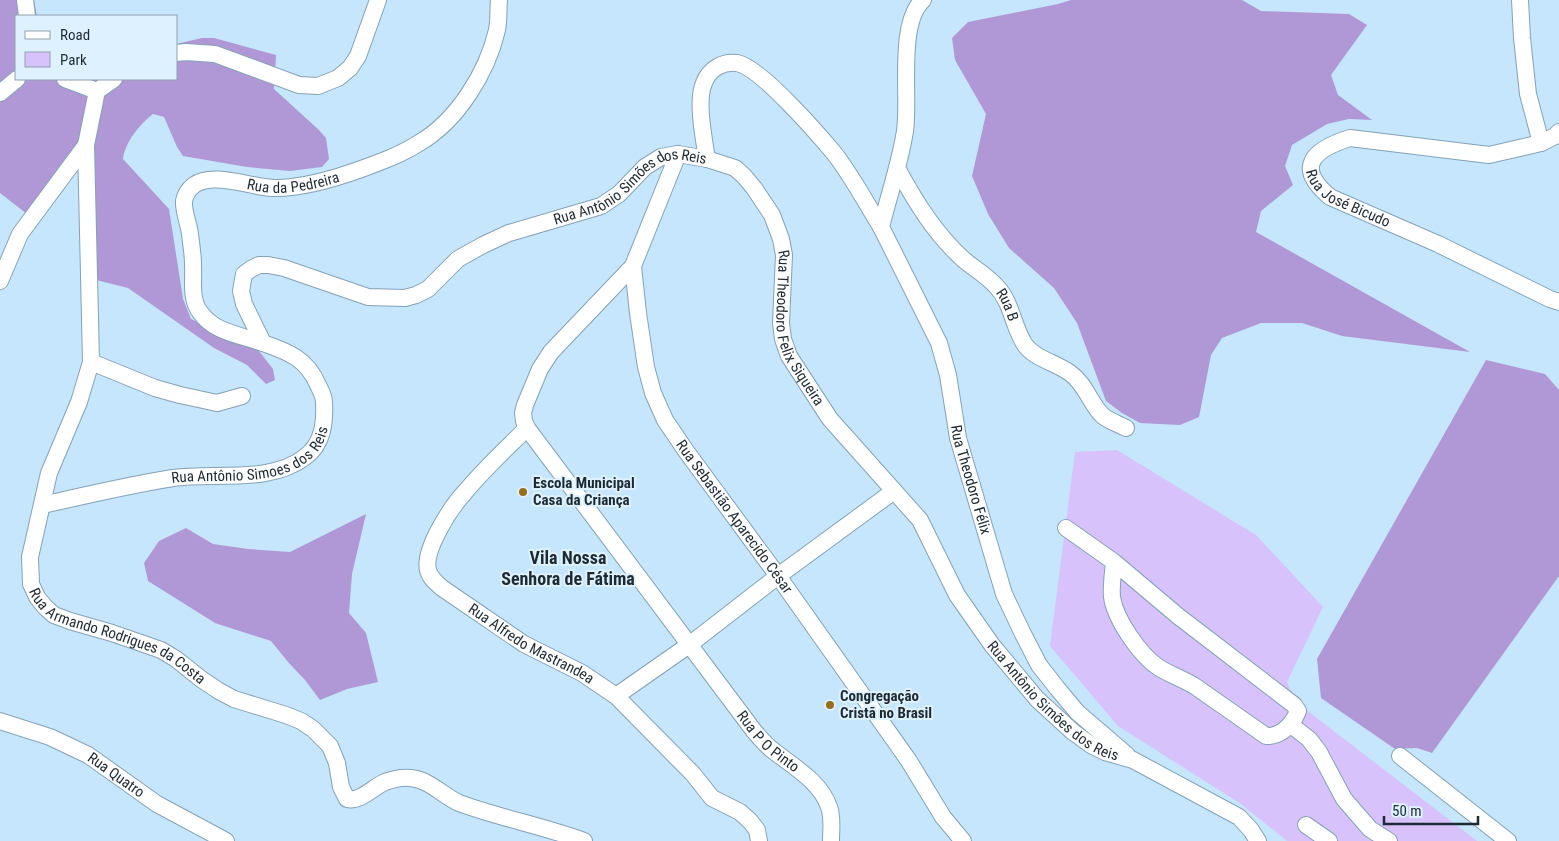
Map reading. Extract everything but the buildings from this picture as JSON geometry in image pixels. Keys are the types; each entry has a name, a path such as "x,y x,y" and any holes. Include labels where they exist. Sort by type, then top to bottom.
{"street":[{"path":"25,0 27,15"},
{"path":"178,53 215,54 299,85 318,86 338,78 350,68 358,56 378,0"},
{"name":"Rua da Pedreira","path":"263,343 225,331 206,320 198,311 194,301 190,232 184,202 187,192 202,181 217,180 276,188 316,184 350,174 390,158 421,142 440,128 465,101 484,67 497,30 498,0"},
{"path":"881,227 906,128 906,46 911,21 923,0"},
{"path":"1520,0 1528,94 1541,143 1559,132"},
{"name":"Rua Antônio Simões dos Reis","path":"263,343 244,304 241,291 244,274 251,269 268,265 284,268 368,297 404,298 416,296 428,289 458,259 483,245 509,233 601,206 619,194 655,160 678,154 707,158 702,118 702,94 704,83 712,70 722,64 738,63 753,71 802,117 834,154 881,227"},
{"path":"0,92 16,80"},
{"path":"68,80 97,91"},
{"path":"0,281 20,234 86,145 97,91 113,80"},
{"name":"Rua José Bicudo","path":"1541,143 1490,155 1469,154 1350,138 1333,143 1320,151 1310,164 1314,178 1321,190 1330,197 1438,244 1559,302"},
{"name":"Rua Armando Rodrigues da Costa","path":"86,145 91,362 79,402 49,473 33,538 29,575 37,597 44,607 54,615 70,621 161,650 176,659 201,679 234,699 286,715 314,729 330,746 337,763 341,787 350,800 360,797 385,782 400,778 412,778 425,782 457,802 584,841"},
{"name":"Rua Sebastião Aparecido César","path":"678,154 633,266 646,367 653,393 666,420 909,761 943,817 963,841"},
{"name":"Rua Theodoro Felix Siqueira","path":"707,158 735,168 754,188 772,215 781,239 784,255 780,323 789,356 830,419 899,496"},
{"name":"Rua B","path":"897,168 916,202 934,227 964,260 998,288 1008,304 1027,347 1042,358 1070,373 1081,384 1102,415 1126,428"},
{"name":"Rua Theodoro Félix","path":"881,227 939,344 948,374 958,438 1004,594 1022,634 1039,665 1077,712 1133,760"},
{"path":"528,428 524,421 525,405 540,370 551,352 633,266"},
{"name":"Rua Antônio Simoes dos Reis","path":"42,505 127,486 176,478 267,474 288,468 306,457 319,440 325,420 324,397 311,370 289,352 263,343"},
{"path":"91,362 155,388 180,395 217,403 242,396"},
{"name":"Rua P O Pinto","path":"528,428 754,731 768,746 814,782 822,792 831,812 831,841"},
{"name":"Rua Alfredo Mastrandea","path":"528,428 486,468 464,493 430,547 427,562 428,572 433,580 442,588 524,644 582,673 616,696 693,774 712,798 740,812 750,821 757,830 759,841"},
{"path":"616,696 689,645 778,576 899,496"},
{"name":"Rua Antônio Simões dos Reis","path":"899,496 920,520 957,595 971,616 992,645 1038,699 1073,732 1091,745 1105,752 1133,760 1238,817 1252,830 1258,841"},
{"path":"1066,528 1114,562 1178,616 1294,705 1298,711 1291,725 1272,736 1266,736 1196,687 1169,674 1150,661 1124,627 1115,610 1112,598 1114,562"},
{"name":"Rua Quatro","path":"0,720 50,737 72,747 157,804 226,841"},
{"path":"1291,725 1309,739 1319,752 1344,800 1370,828 1389,841"},
{"path":"1400,756 1508,841"},
{"path":"1306,825 1329,841"}],"green space":[{"path":"1117,450 1256,535 1323,607 1287,682 1296,702 1477,841 1287,841 1241,804 1118,726 1050,646 1075,452"}],"shaded area":[{"path":"0,0 34,0 37,15 15,15 15,80 178,80 178,44 202,38 214,38 276,55 274,89 326,138 329,159 322,167 290,171 247,167 183,156 164,117 153,114 134,134 127,146 123,159 169,209 183,299 191,319 250,345 259,351 273,369 275,380 266,384 247,365 214,348 128,288 96,280 95,171 67,162 27,214 0,193"},
{"path":"1071,0 1242,0 1261,11 1349,14 1367,25 1331,75 1338,95 1372,120 1349,119 1327,124 1292,145 1285,166 1293,185 1261,211 1256,232 1470,352 1342,336 1302,323 1261,323 1222,338 1211,355 1199,417 1180,425 1140,423 1106,401 1077,323 1054,288 1009,248 988,214 972,176 986,114 955,60 952,38 968,22"},
{"path":"1486,360 1545,374 1559,390 1559,576 1432,753 1417,748 1395,749 1321,698 1317,659"},
{"path":"366,514 352,574 349,613 366,633 378,682 347,689 320,700 271,641 215,623 148,581 144,563 159,541 186,528 213,544 290,552"}],"place":[{"name":"Escola Municipal Casa da Criança","path":"523,492"},
{"name":"Congregação Cristã no Brasil","path":"830,705"}],"district":[{"name":"Vila Nossa Senhora de Fátima","path":"568,568"}]}
